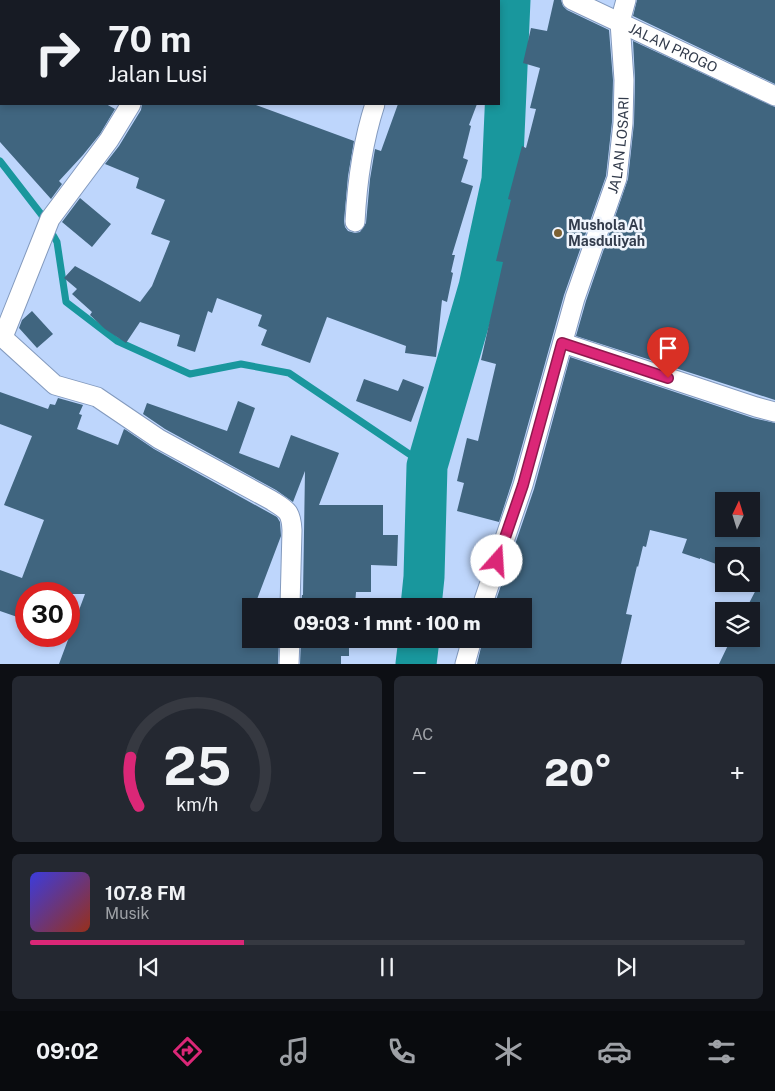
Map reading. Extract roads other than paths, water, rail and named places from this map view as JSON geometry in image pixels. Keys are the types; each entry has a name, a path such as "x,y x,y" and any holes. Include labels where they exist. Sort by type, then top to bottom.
{"street":[{"name":"JALAN PROGO","path":"572,0 775,96"},
{"name":"JALAN LOSARI","path":"485,598 523,485 575,298 618,178 623,123 624,80 620,22 626,0"},
{"path":"130,105 109,140 50,219 2,336 55,385 97,398 159,439 288,511 292,530 290,598"},
{"path":"355,222 365,147 375,105"},
{"path":"562,343 775,412"},
{"path":"289,664 290,648"},
{"path":"465,664 469,648"}],"waterway":[{"path":"422,598 427,466 479,287 502,180 510,0"},
{"path":"0,161 41,214 57,242 66,302 117,341 190,374 241,364 289,373 427,466"},
{"path":"416,664 418,648"}],"place":[{"name":"Mushola Al Masduliyah","path":"558,233"}]}
